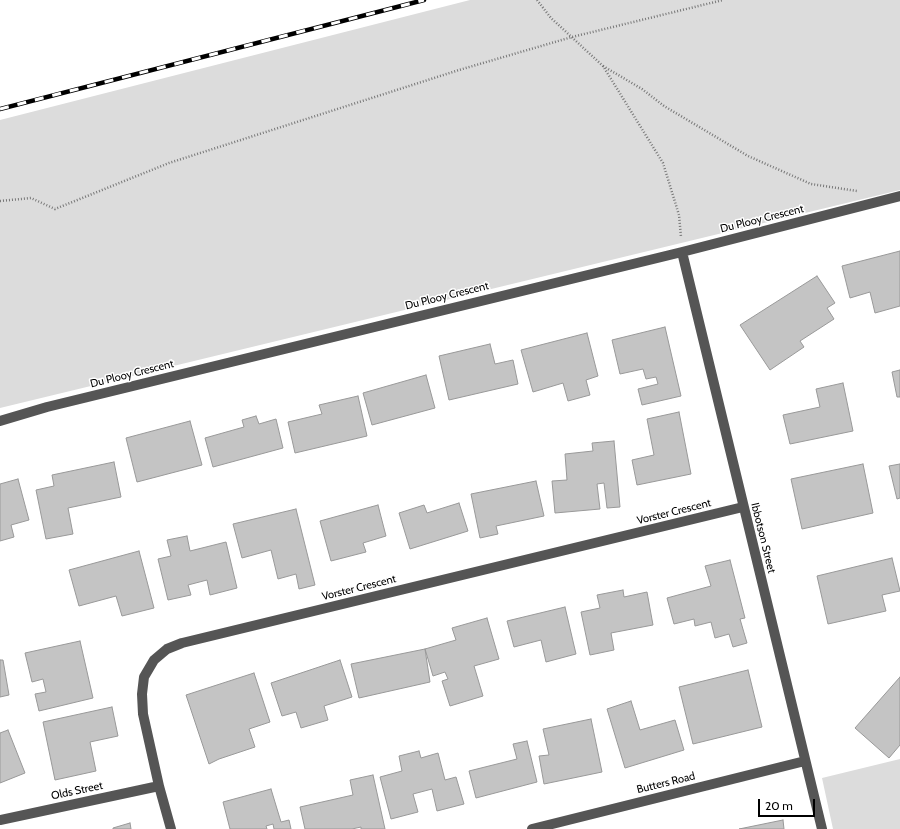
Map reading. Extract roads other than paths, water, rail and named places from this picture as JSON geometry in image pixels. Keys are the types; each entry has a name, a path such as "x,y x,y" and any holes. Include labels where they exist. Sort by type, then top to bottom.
{"street":[{"name":"Du Plooy Crescent","path":"0,421 70,401 682,252 900,196"},
{"name":"Ibbotson Street","path":"682,252 822,829"},
{"name":"Vorster Crescent","path":"171,829 159,786 143,714 142,694 144,677 154,660 167,649 198,640 743,507"},
{"name":"Butters Road","path":"532,829 805,761"},
{"name":"Olds Street","path":"0,820 159,786"}],"railway":[{"path":"0,109 424,0"}]}
